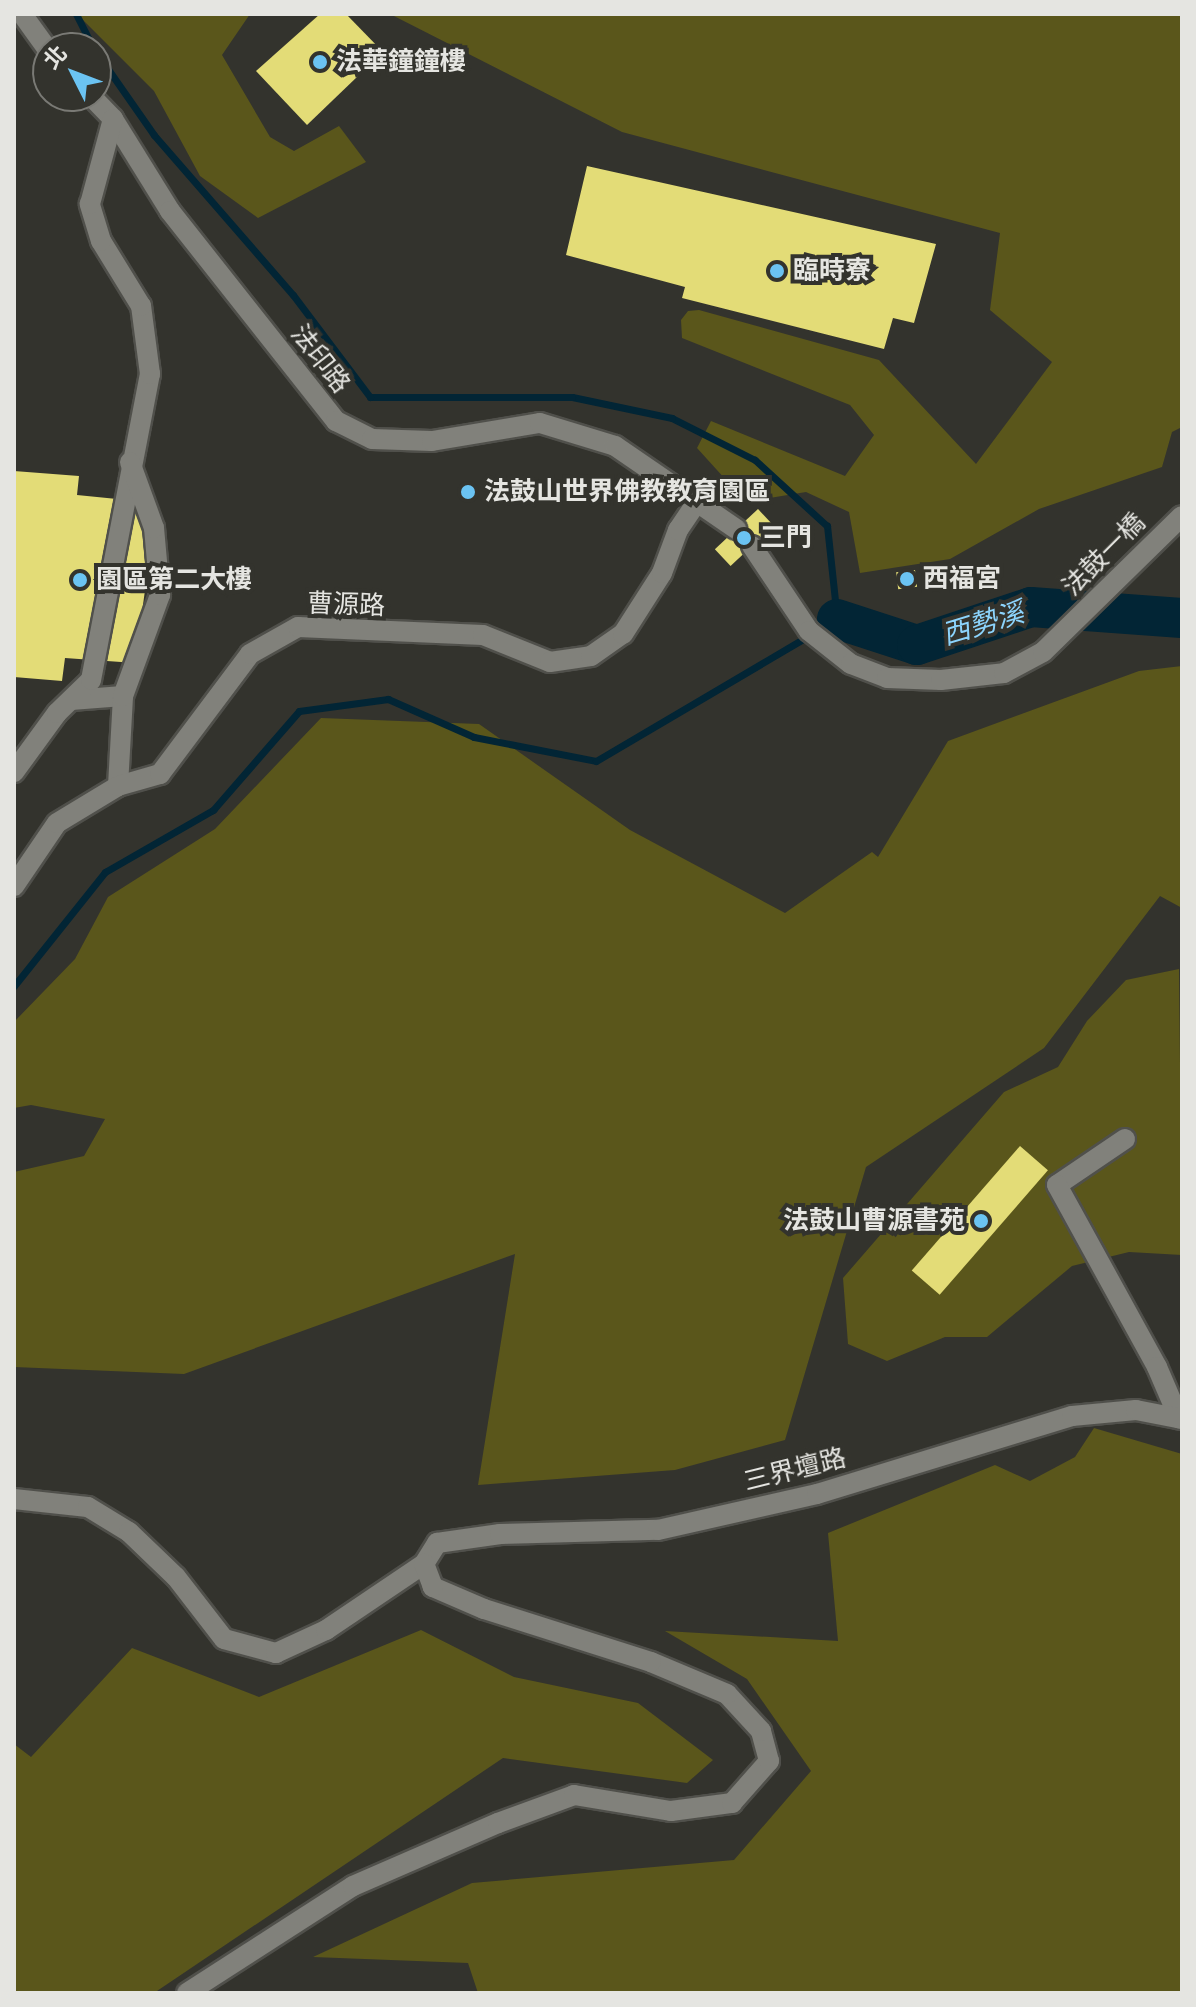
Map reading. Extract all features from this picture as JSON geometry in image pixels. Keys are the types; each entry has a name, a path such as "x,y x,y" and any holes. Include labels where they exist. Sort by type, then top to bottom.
{"street":[{"path":"22,14 35,32"},
{"name":"法印路","path":"106,112 170,211 336,421 372,439 432,441 540,423 615,446 736,529"},
{"path":"14,772 71,700 91,680 130,462 150,374 141,306 101,241 90,204 113,119"},
{"path":"118,786 123,696 160,595 154,528 130,462"},
{"name":"曹源路","path":"14,886 57,823 118,786 160,774 250,654 298,627 483,635 550,662 591,656 623,634 662,573 678,530 697,502"},
{"name":"法鼓一橋","path":"752,546 809,631 851,664 887,678 941,680 1004,673 1043,652 1176,521"},
{"path":"71,700 123,696"},
{"path":"1125,1139 1057,1185 1080,1232 1157,1367 1180,1419"},
{"name":"三界壇路","path":"14,1499 88,1507 129,1532 176,1577 224,1639 276,1653 326,1630 424,1564 437,1543 459,1538 658,1530 803,1497 1072,1416 1136,1410 1180,1419"},
{"path":"187,1993 353,1886 498,1823 574,1795 671,1811 732,1803 769,1761 761,1731 727,1694 651,1662 433,1587 424,1564"}],"shaded area":[{"path":"77,14 250,14 222,55 270,137 294,151 339,126 366,162 258,218 200,176 154,91 112,49 112,32 95,32"},
{"path":"390,14 1182,14 1182,427 1172,432 1162,467 1039,509 950,559 860,573 849,512 806,492 746,502 697,448 711,421 845,476 874,435 850,405 682,338 681,320 688,311 699,310 879,360 976,464 1052,362 990,310 1000,233 622,132"},
{"path":"1182,666 1182,908 1160,896 1044,1048 866,1167 785,1440 675,1470 478,1485 515,1254 184,1374 14,1367 14,1172 84,1156 105,1119 31,1105 14,1108 14,1022 75,959 108,897 215,829 321,718 479,724 630,830 785,913 872,852 878,857 948,741 1139,671"},
{"path":"1179,969 1182,1255 1129,1252 1072,1266 987,1337 945,1337 887,1361 848,1344 843,1278 1004,1092 1058,1067 1087,1021 1126,980"},
{"path":"1094,1428 1182,1454 1182,1993 478,1993 468,1963 313,1957 472,1883 734,1860 811,1771 747,1679 665,1631 838,1641 828,1533 995,1465 1030,1481 1075,1457"},
{"path":"421,1630 514,1677 638,1703 713,1760 687,1783 503,1758 154,1993 14,1993 14,1744 31,1757 132,1648 259,1697"}],"building":[{"name":"法華鐘鐘樓","path":"320,14 346,14 383,52 307,125 256,71"},
{"name":"臨時寮","path":"587,166 936,244 914,323 893,318 884,349 682,298 685,287 566,255"},
{"name":"園區第二大樓","path":"14,471 79,476 77,495 157,503 135,663 65,658 62,681 14,677"},
{"name":"三門","path":"758,509 774,526 731,566 715,549"},
{"name":"西福宮","path":"915,570 917,587 898,589 896,572"},
{"name":"法鼓山曹源書苑","path":"1020,1146 1048,1170 940,1295 912,1271"}],"waterway":[{"path":"76,14 85,32"},
{"path":"14,986 105,872 213,810 299,711 388,699 474,737 596,761 837,619 827,526 755,460 672,418 572,397 370,397 293,295 154,135 112,75"},
{"name":"西勢溪","path":"837,619 917,645 1031,607 1182,618"}],"place":[{"name":"法華鐘鐘樓","path":"320,62"},
{"name":"臨時寮","path":"777,271"},
{"name":"法鼓山世界佛教教育園區","path":"468,492"},
{"name":"三門","path":"744,538"},
{"name":"西福宮","path":"907,579"},
{"name":"園區第二大樓","path":"80,580"},
{"name":"法鼓山曹源書苑","path":"981,1221"}]}
